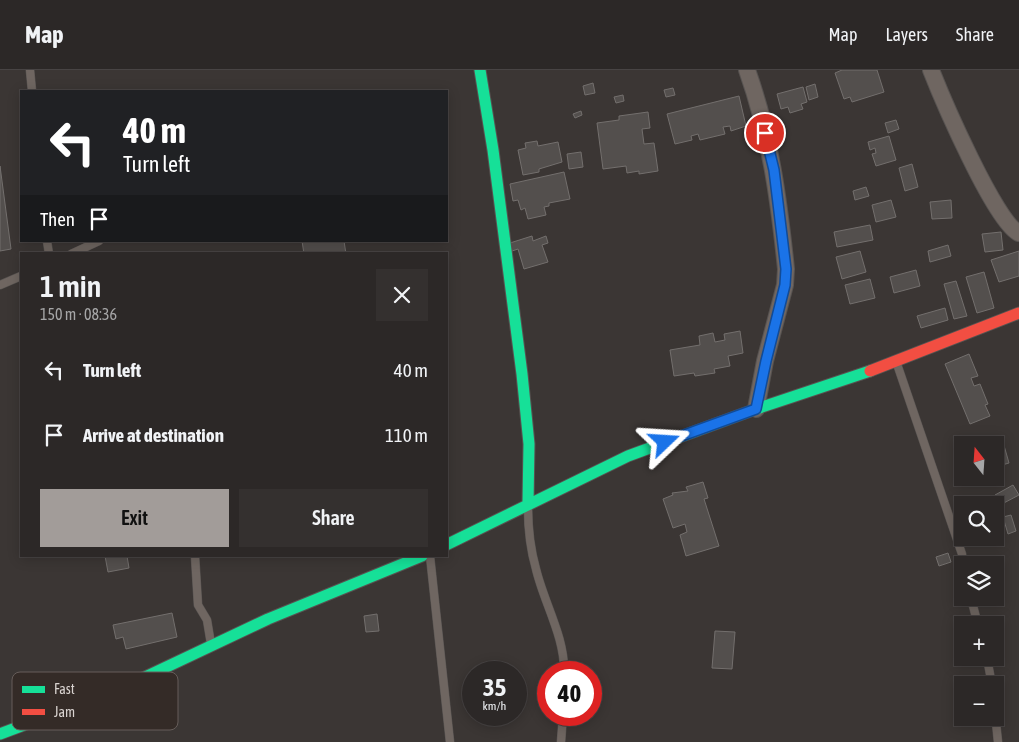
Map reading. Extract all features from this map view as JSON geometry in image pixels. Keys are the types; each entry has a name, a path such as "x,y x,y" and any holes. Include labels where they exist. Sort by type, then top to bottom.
{"street":[{"path":"480,70 493,150 522,374 529,444 528,503"},
{"path":"746,70 756,96 774,170 786,269 785,285 756,409"},
{"path":"931,70 945,107 979,175 1007,224 1019,233"},
{"path":"448,544 528,503 628,456 756,409 896,362 1019,313"},
{"path":"156,672 268,619 420,557"},
{"path":"0,734 12,729"}],"lane":[{"path":"30,70 32,90"},
{"path":"75,252 97,242"},
{"path":"0,285 20,276"},
{"path":"896,362 962,556"},
{"path":"528,503 528,533 536,569 565,661"},
{"path":"195,557 198,605 207,620 211,646"},
{"path":"430,557 450,742"},
{"path":"561,742 562,726"},
{"path":"996,726 998,742"}],"building":[{"path":"842,70 877,70 884,92 852,102 850,97 844,99 835,73"},
{"path":"593,83 595,93 585,95 583,86"},
{"path":"815,84 818,97 809,100 806,87"},
{"path":"803,87 807,102 801,104 803,109 790,113 788,107 781,109 777,94"},
{"path":"673,88 675,95 666,97 664,90"},
{"path":"623,95 624,101 616,103 614,97"},
{"path":"739,96 746,126 731,131 730,126 723,127 725,134 700,140 698,134 691,136 692,140 675,144 667,114"},
{"path":"581,111 582,115 575,118 573,114"},
{"path":"648,112 650,128 642,129 644,144 654,143 658,171 639,174 639,171 627,173 626,166 603,169 597,123 619,120 619,116"},
{"path":"896,120 899,129 888,133 885,123"},
{"path":"889,136 896,160 876,166 872,154 876,153 875,148 870,150 868,142"},
{"path":"537,141 538,146 558,142 562,162 539,169 539,172 523,175 518,150 526,148 525,143"},
{"path":"581,152 583,167 569,169 567,154"},
{"path":"912,164 918,187 905,191 899,168"},
{"path":"0,166 11,249 0,251"},
{"path":"564,172 570,199 549,203 549,206 544,207 546,215 528,219 525,208 521,210 518,200 513,201 510,184"},
{"path":"866,187 869,196 855,200 853,191"},
{"path":"891,200 896,217 876,222 872,205"},
{"path":"951,200 952,218 932,219 930,202"},
{"path":"870,225 873,240 837,247 834,232"},
{"path":"1001,232 1003,250 985,252 982,234"},
{"path":"532,236 533,241 546,236 548,243 542,245 548,262 524,269 518,249 512,251 510,243"},
{"path":"302,242 344,242 346,252 304,252"},
{"path":"948,245 951,256 930,262 928,251"},
{"path":"860,251 866,272 842,279 836,257"},
{"path":"1019,251 1019,276 999,282 991,260"},
{"path":"916,270 920,286 894,293 890,277"},
{"path":"984,272 994,308 977,313 966,277"},
{"path":"870,279 875,298 850,304 845,285"},
{"path":"956,281 967,316 954,319 944,284"},
{"path":"945,308 948,320 921,328 917,316"},
{"path":"740,331 743,353 728,356 730,366 714,369 715,373 695,376 694,373 674,376 670,350 700,345 699,336 713,333 715,342 725,340 724,334"},
{"path":"969,354 978,376 971,378 974,386 980,384 988,404 985,405 990,416 970,424 945,364"},
{"path":"1004,446 1009,463 1004,464"},
{"path":"703,482 708,498 704,499 719,546 686,556 680,535 687,532 685,524 673,528 663,499 673,495 672,493 688,491 686,487"},
{"path":"1013,485 1019,495 1004,503 1004,496 995,495"},
{"path":"1011,515 1016,531 1008,534 1004,517"},
{"path":"948,553 951,562 939,566 936,557"},
{"path":"105,557 127,557 129,568 108,572"},
{"path":"172,613 177,637 126,649 123,637 116,639 113,625"},
{"path":"377,614 379,631 366,632 364,616"},
{"path":"715,631 735,632 732,669 712,668"}],"traffic: fast":[{"path":"480,70 493,150 522,374 529,444 528,503"},
{"path":"448,544 628,456 756,409 870,371"},
{"path":"156,672 268,619 420,557"},
{"path":"0,734 12,729"}],"traffic: jam":[{"path":"870,371 1019,313"}],"route":[{"path":"665,442 756,409 785,285 786,269 774,170 765,133"}]}
